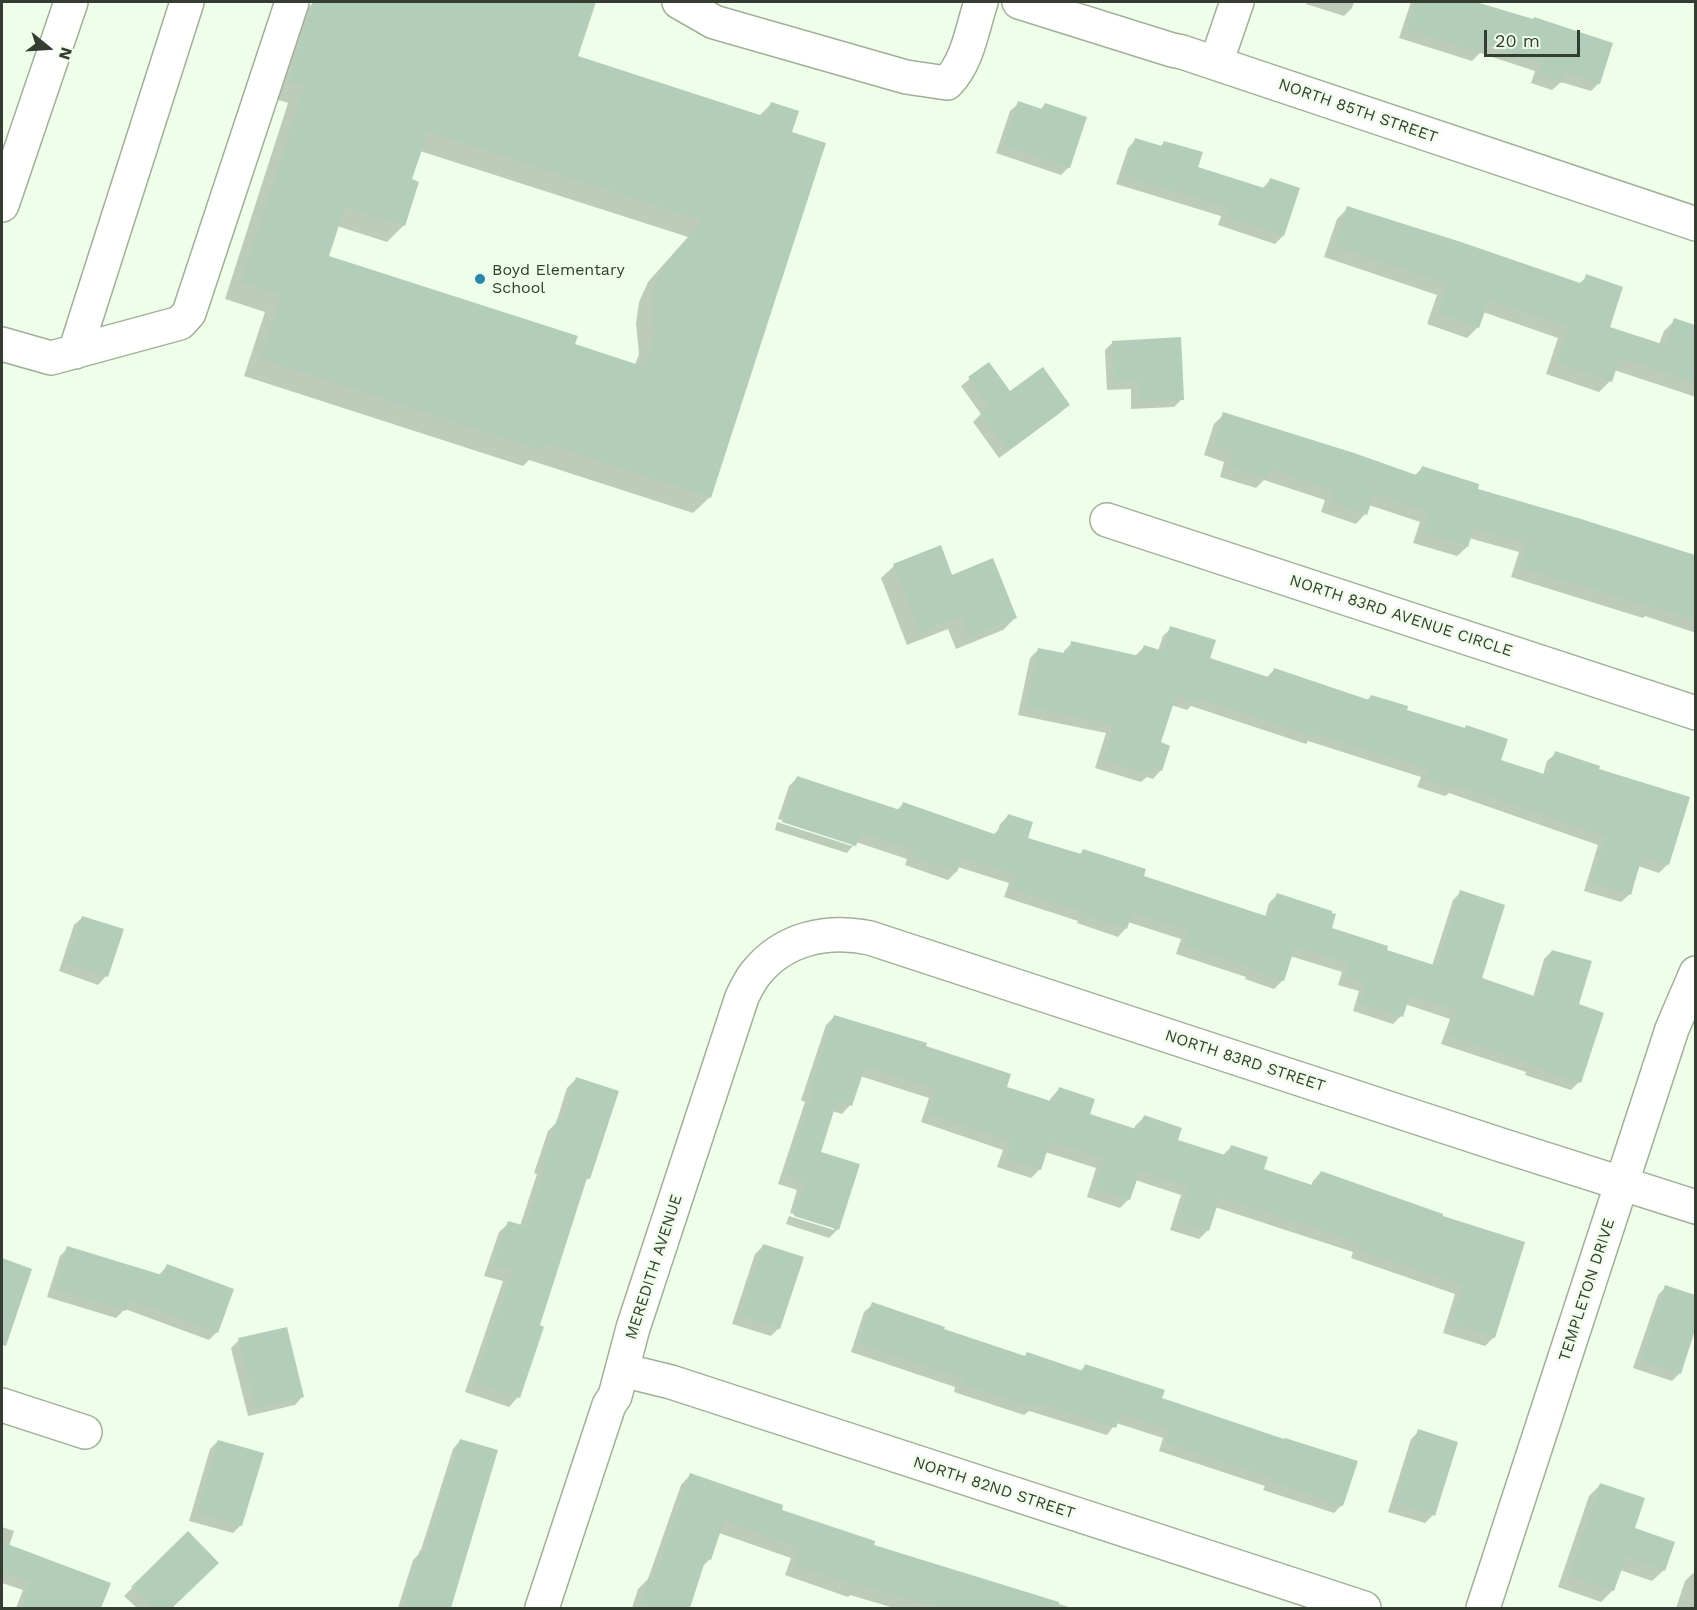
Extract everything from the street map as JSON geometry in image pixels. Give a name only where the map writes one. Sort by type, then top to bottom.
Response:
[{"type":"street","points":[[2,205],[71,2]]},
{"type":"street","points":[[75,352],[187,2]]},
{"type":"street","points":[[2,344],[51,358],[180,323],[189,313],[292,2]]},
{"type":"street","points":[[679,2],[714,22],[906,77],[946,83],[956,74],[963,61],[981,2]]},
{"type":"street","name":"NORTH 85TH STREET","points":[[1018,2],[1216,63],[1695,224]]},
{"type":"street","points":[[1216,63],[1237,2]]},
{"type":"street","name":"NORTH 83RD AVENUE CIRCLE","points":[[1107,520],[1695,713]]},
{"type":"street","name":"NORTH 83RD STREET","points":[[793,944],[821,935],[855,935],[870,938],[1501,1146],[1695,1207]]},
{"type":"street","name":"MEREDITH AVENUE","points":[[542,1608],[622,1370],[633,1328],[742,997],[756,973],[775,955],[793,944]]},
{"type":"street","name":"TEMPLETON DRIVE","points":[[1483,1608],[1671,1029],[1695,973]]},
{"type":"street","name":"NORTH 82ND STREET","points":[[622,1370],[671,1382],[1364,1608]]},
{"type":"street","points":[[2,1405],[85,1432]]},
{"type":"building","points":[[313,2],[596,2],[578,56],[766,117],[771,102],[799,111],[792,132],[826,143],[711,498],[544,443],[541,450],[260,359],[281,295],[241,282],[304,86],[288,81]],"holes":[[[428,132],[702,221],[665,264],[655,284],[652,305],[655,336],[645,367],[575,344],[578,336],[329,256],[345,207],[405,226],[419,182],[412,179]]]},
{"type":"building","points":[[1415,2],[1476,2],[1533,19],[1534,17],[1613,43],[1600,84],[1565,73],[1562,83],[1538,75],[1542,63],[1485,44],[1482,53],[1406,30]]},
{"type":"building","points":[[1018,101],[1042,109],[1045,103],[1087,117],[1070,168],[1003,145]]},
{"type":"building","points":[[1135,138],[1162,146],[1164,141],[1203,152],[1198,167],[1267,189],[1270,178],[1300,188],[1284,236],[1225,217],[1228,208],[1123,176]]},
{"type":"building","points":[[1347,206],[1583,284],[1586,274],[1623,287],[1610,327],[1665,345],[1674,318],[1695,325],[1695,383],[1620,358],[1612,382],[1556,363],[1569,327],[1489,300],[1479,328],[1437,313],[1447,284],[1334,246]]},
{"type":"building","points":[[1181,337],[1184,400],[1139,402],[1138,381],[1114,382],[1112,341]]},
{"type":"building","points":[[989,362],[1010,391],[1043,367],[1070,405],[1008,451],[980,413],[989,407],[968,377]]},
{"type":"building","points":[[1223,412],[1419,476],[1422,466],[1479,484],[1478,489],[1695,555],[1695,620],[1520,568],[1527,543],[1474,528],[1468,547],[1422,533],[1429,512],[1374,494],[1367,515],[1330,502],[1334,491],[1270,469],[1267,479],[1228,467],[1233,452],[1213,445]]},
{"type":"building","points":[[941,545],[952,575],[993,558],[1017,618],[968,638],[961,617],[920,633],[893,564]]},
{"type":"building","points":[[1170,626],[1216,640],[1210,658],[1271,678],[1274,668],[1369,700],[1371,695],[1408,706],[1407,710],[1465,728],[1466,725],[1508,739],[1501,760],[1547,775],[1555,751],[1600,766],[1599,769],[1690,797],[1669,865],[1642,857],[1631,895],[1591,883],[1606,837],[1456,785],[1455,789],[1425,779],[1428,769],[1316,734],[1315,737],[1198,698],[1196,703],[1176,696],[1161,742],[1170,746],[1162,771],[1152,768],[1150,775],[1102,759],[1114,725],[1026,707],[1038,648],[1069,654],[1071,641],[1140,656],[1144,645],[1163,651]]},
{"type":"building","points":[[797,776],[900,810],[903,802],[997,835],[1000,826],[1003,828],[1008,814],[1033,822],[1028,838],[1081,854],[1083,849],[1146,869],[1144,876],[1269,917],[1277,893],[1332,911],[1336,914],[1332,928],[1388,946],[1387,950],[1437,966],[1460,890],[1505,905],[1482,978],[1537,997],[1552,950],[1592,961],[1579,1004],[1604,1013],[1581,1083],[1449,1036],[1457,1011],[1410,995],[1403,1017],[1360,1003],[1366,983],[1345,976],[1349,964],[1295,947],[1284,981],[1252,971],[1253,968],[1183,946],[1188,931],[1132,913],[1127,929],[1011,889],[1016,875],[962,858],[957,872],[912,857],[914,851],[861,833],[856,846],[782,822]]},
{"type":"building","points":[[82,916],[124,929],[108,977],[66,963]]},
{"type":"building","points":[[834,1015],[927,1043],[926,1046],[1011,1074],[1007,1087],[1054,1102],[1059,1087],[1095,1099],[1090,1114],[1139,1130],[1144,1115],[1182,1128],[1178,1140],[1228,1156],[1231,1145],[1268,1157],[1264,1169],[1315,1186],[1321,1171],[1443,1214],[1443,1216],[1525,1242],[1495,1338],[1451,1324],[1463,1285],[1358,1250],[1360,1243],[1220,1197],[1209,1231],[1177,1221],[1188,1186],[1140,1171],[1130,1200],[1094,1189],[1104,1159],[1050,1142],[1041,1170],[1005,1159],[1011,1141],[928,1114],[936,1089],[865,1067],[852,1106],[837,1101],[821,1152],[860,1164],[839,1230],[794,1216],[805,1182],[786,1175],[813,1093],[809,1092]]},
{"type":"building","points":[[576,1077],[619,1091],[590,1179],[587,1178],[540,1325],[544,1327],[520,1398],[474,1383],[512,1271],[492,1266],[508,1221],[525,1226],[546,1164],[543,1163],[557,1119],[562,1121]]},
{"type":"building","points":[[763,1244],[804,1257],[780,1329],[740,1316]]},
{"type":"building","points":[[67,1246],[162,1275],[167,1264],[234,1289],[218,1333],[129,1300],[126,1311],[54,1289]]},
{"type":"building","points":[[2,1258],[32,1269],[6,1346],[2,1345]]},
{"type":"building","points":[[1665,1285],[1695,1295],[1695,1330],[1681,1374],[1640,1360]]},
{"type":"building","points":[[872,1302],[1025,1356],[1027,1352],[1083,1371],[1085,1364],[1165,1390],[1162,1398],[1358,1461],[1343,1506],[1270,1482],[1272,1478],[1166,1443],[1170,1430],[1121,1414],[1116,1428],[1036,1402],[1034,1408],[961,1384],[963,1379],[858,1343]]},
{"type":"building","points":[[287,1327],[304,1397],[256,1409],[238,1338]]},
{"type":"building","points":[[1418,1429],[1458,1442],[1435,1516],[1395,1503]]},
{"type":"building","points":[[460,1439],[498,1450],[451,1608],[402,1608],[420,1550],[425,1552]]},
{"type":"building","points":[[218,1440],[264,1453],[242,1526],[197,1513]]},
{"type":"building","points":[[690,1473],[783,1505],[782,1510],[875,1541],[874,1545],[1059,1602],[1058,1608],[936,1608],[861,1585],[860,1587],[795,1565],[800,1548],[724,1521],[711,1560],[706,1558],[690,1608],[638,1608],[648,1578],[654,1580]]},
{"type":"building","points":[[1600,1483],[1645,1498],[1635,1528],[1675,1542],[1665,1571],[1626,1557],[1614,1591],[1569,1576]]},
{"type":"building","points":[[188,1531],[219,1563],[172,1608],[153,1608],[131,1587]]},
{"type":"building","points":[[2,1542],[111,1583],[101,1608],[20,1608],[30,1582],[2,1572]]},
{"type":"place","name":"Boyd Elementary School","points":[[480,279]]}]
